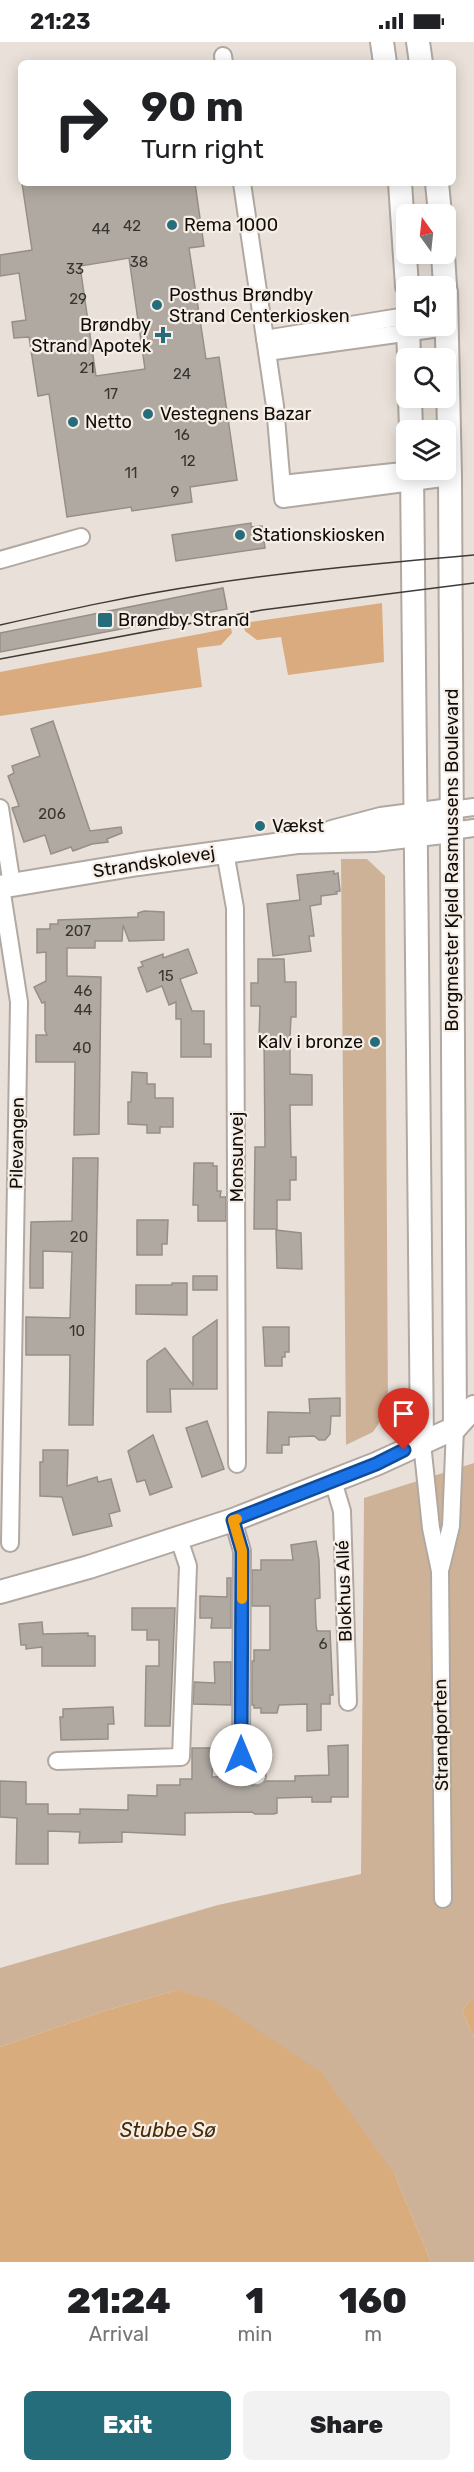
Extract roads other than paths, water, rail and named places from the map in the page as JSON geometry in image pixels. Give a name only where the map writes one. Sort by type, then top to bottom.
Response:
[{"type":"street","points":[[382,42],[385,60]]},
{"type":"street","points":[[418,42],[421,60]]},
{"type":"street","points":[[242,186],[278,431],[283,499],[396,478]]},
{"type":"street","points":[[400,186],[406,276]]},
{"type":"street","points":[[437,186],[439,204]]},
{"type":"street","points":[[266,345],[396,326]]},
{"type":"street","name":"Borgmester Kjeld Rasmussens Boulevard","points":[[447,336],[449,420]]},
{"type":"street","name":"Borgmester Kjeld Rasmussens Boulevard","points":[[412,480],[422,1443]]},
{"type":"street","name":"Borgmester Kjeld Rasmussens Boulevard","points":[[450,480],[459,823],[465,1428]]},
{"type":"street","points":[[0,560],[81,537]]},
{"type":"street","name":"Strandskolevej","points":[[4,886],[297,842],[374,840],[415,825],[459,823],[474,807]]},
{"type":"street","points":[[0,808],[4,886]]},
{"type":"street","name":"Monsunvej","points":[[225,852],[235,908],[237,1464]]},
{"type":"street","name":"Pilevangen","points":[[4,886],[19,1002],[10,1544]]},
{"type":"street","points":[[0,1592],[178,1539],[333,1481],[422,1443],[465,1428],[474,1407]]},
{"type":"street","name":"Strandporten","points":[[440,1571],[451,1526],[465,1428]]},
{"type":"street","name":"Strandporten","points":[[422,1443],[431,1528],[440,1571],[443,1899]]},
{"type":"street","name":"Blokhus Allé","points":[[333,1481],[342,1511],[348,1702]]},
{"type":"street","points":[[233,1520],[242,1551],[241,1755],[257,1776]]},
{"type":"street","points":[[57,1761],[181,1757],[188,1566],[178,1539]]},
{"type":"water","name":"Stubbe Sø","points":[[177,1990],[214,2001],[322,2073],[395,2175],[431,2262],[0,2262],[0,2047],[104,2011]]},
{"type":"water","points":[[474,1997],[474,2038],[462,2010]]},
{"type":"tram line","points":[[0,625],[75,608],[202,585],[304,571],[474,555]]},
{"type":"tram line","points":[[0,659],[262,610],[474,583]]},
{"type":"place","name":"Rema 1000","points":[[172,225]]},
{"type":"place","name":"Posthus Brøndby Strand Centerkiosken","points":[[157,305]]},
{"type":"place","name":"Brøndby Strand Apotek","points":[[163,335]]},
{"type":"place","name":"Vestegnens Bazar","points":[[148,414]]},
{"type":"place","name":"Netto","points":[[73,422]]},
{"type":"place","name":"Stationskiosken","points":[[240,535]]},
{"type":"place","name":"Brøndby Strand","points":[[105,620]]},
{"type":"place","name":"Vækst","points":[[260,826]]},
{"type":"place","name":"Kalv i bronze","points":[[375,1042]]}]
